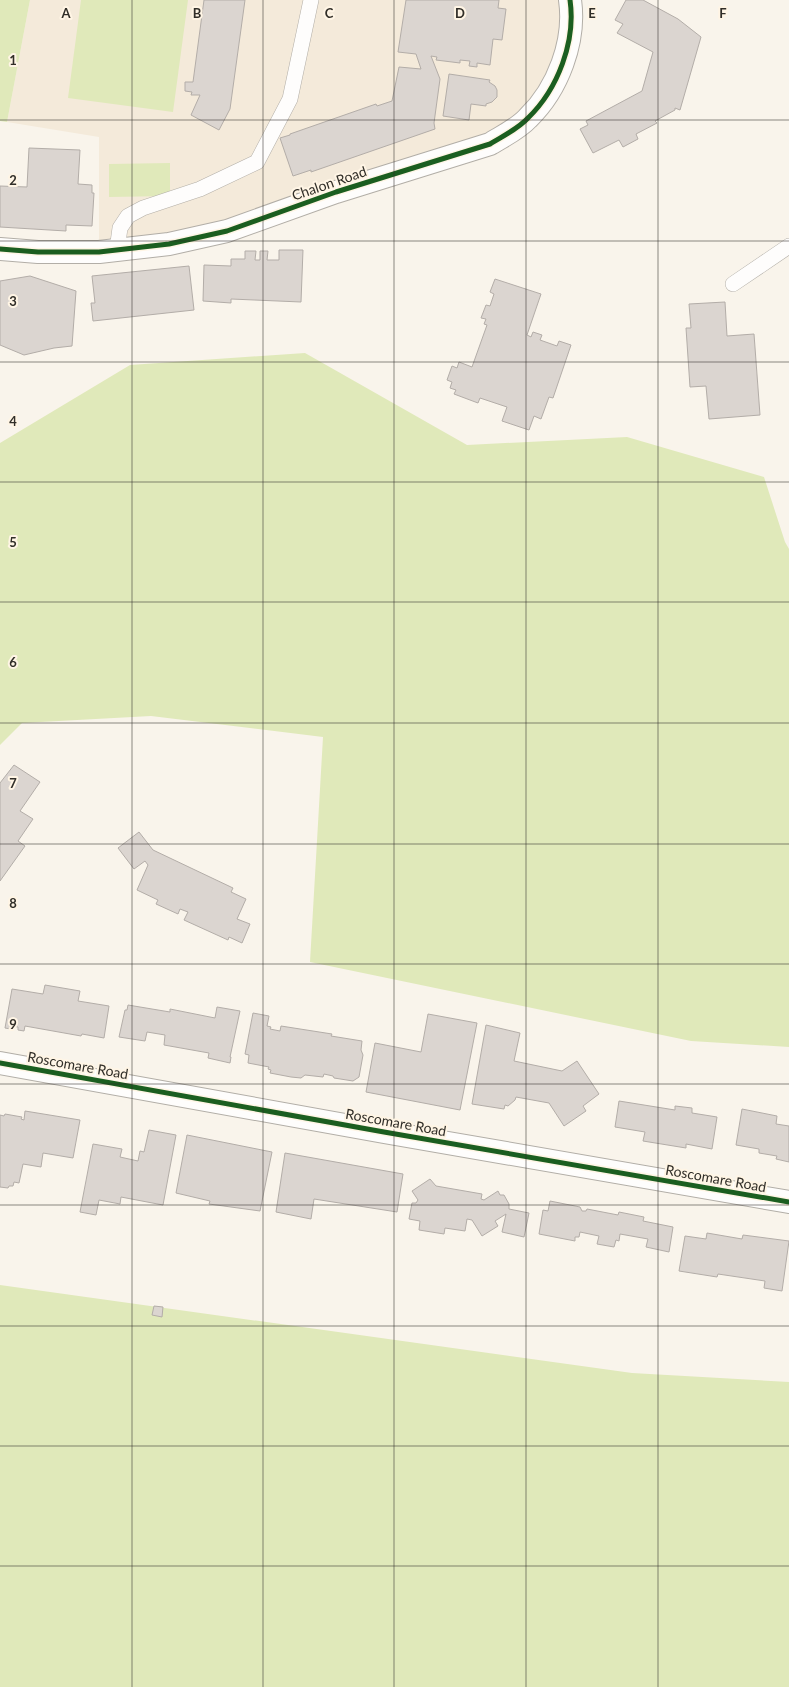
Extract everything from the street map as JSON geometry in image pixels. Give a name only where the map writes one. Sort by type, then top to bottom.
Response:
[{"type":"street","name":"Chalon Road","points":[[0,249],[38,252],[99,252],[169,244],[227,231],[336,192],[490,144],[511,132],[528,118],[543,100],[555,81],[565,56],[571,29],[570,0]]},
{"type":"street","name":"Roscomare Road","points":[[0,1063],[384,1132],[789,1202]]},
{"type":"lane","points":[[117,250],[120,228],[128,216],[142,208],[200,189],[257,162],[290,99],[311,0]]},
{"type":"lane","points":[[733,284],[789,246]]},
{"type":"shaded area","points":[[30,0],[570,0],[571,29],[528,118],[227,231],[99,252],[99,137],[7,122]]},
{"type":"green space","points":[[0,0],[30,0],[7,122],[0,121]]},
{"type":"green space","points":[[81,0],[188,0],[173,112],[68,98]]},
{"type":"green space","points":[[170,163],[170,196],[109,197],[109,164]]},
{"type":"green space","points":[[305,353],[467,445],[627,437],[764,477],[785,542],[789,549],[789,1047],[691,1041],[310,962],[323,737],[151,716],[22,723],[0,745],[0,443],[130,365]]},
{"type":"green space","points":[[0,1285],[632,1373],[789,1382],[789,1687],[0,1687]]},
{"type":"building","points":[[204,0],[245,0],[230,109],[219,130],[191,115],[200,95],[191,95],[192,92],[185,91],[185,82],[193,82]]},
{"type":"building","points":[[406,0],[499,0],[498,8],[506,9],[502,40],[493,39],[490,65],[477,63],[477,67],[469,66],[470,61],[460,60],[460,63],[436,60],[437,57],[431,56],[440,79],[434,123],[435,129],[311,172],[311,170],[293,176],[280,138],[376,104],[377,106],[392,101],[399,67],[421,69],[416,54],[398,52]]},
{"type":"building","points":[[626,0],[643,0],[678,19],[701,37],[680,110],[675,108],[675,110],[655,121],[657,123],[636,134],[638,139],[623,147],[619,140],[593,153],[580,129],[588,125],[586,121],[642,91],[653,52],[617,33],[623,24],[615,20]]},
{"type":"building","points":[[449,74],[490,80],[489,82],[495,86],[497,90],[497,97],[492,102],[486,104],[486,106],[471,104],[469,120],[443,116]]},
{"type":"building","points":[[29,148],[80,150],[78,184],[92,185],[92,193],[94,193],[92,226],[66,225],[66,231],[0,227],[0,186],[27,187]]},
{"type":"building","points":[[279,250],[303,250],[301,302],[231,299],[231,303],[203,301],[204,265],[231,266],[231,259],[245,259],[245,251],[256,251],[255,260],[260,260],[260,251],[268,251],[267,260],[279,260]]},
{"type":"building","points":[[189,266],[194,310],[93,321],[91,303],[95,303],[92,276]]},
{"type":"building","points":[[30,276],[76,291],[72,346],[54,348],[24,355],[0,345],[0,281]]},
{"type":"building","points":[[495,279],[541,294],[527,335],[531,337],[533,332],[542,335],[540,340],[557,346],[559,341],[571,345],[553,398],[549,397],[541,419],[534,416],[529,430],[502,421],[507,407],[480,398],[478,403],[454,394],[456,390],[450,388],[452,382],[447,380],[452,366],[457,368],[459,362],[472,367],[487,325],[484,324],[486,319],[481,318],[486,305],[490,306],[494,294],[490,292]]},
{"type":"building","points":[[725,302],[727,336],[754,334],[760,415],[709,419],[706,386],[690,387],[686,328],[691,328],[689,304]]},
{"type":"building","points":[[14,765],[40,782],[20,811],[33,819],[18,841],[25,846],[0,881],[0,783]]},
{"type":"building","points":[[139,832],[153,850],[233,888],[231,892],[246,899],[237,919],[250,924],[242,943],[229,937],[228,940],[184,920],[188,912],[180,909],[178,914],[156,904],[158,900],[137,890],[148,865],[145,861],[134,869],[118,848]]},
{"type":"building","points":[[45,985],[80,991],[78,1001],[109,1006],[104,1038],[82,1034],[81,1036],[25,1026],[24,1031],[18,1030],[18,1027],[12,1026],[11,1029],[5,1028],[12,989],[43,994]]},
{"type":"building","points":[[128,1005],[170,1012],[170,1009],[215,1018],[217,1007],[240,1011],[230,1063],[208,1058],[209,1053],[164,1045],[165,1035],[147,1032],[145,1041],[119,1037],[125,1010],[127,1010]]},
{"type":"building","points":[[253,1013],[269,1016],[267,1026],[271,1027],[270,1029],[280,1031],[281,1026],[332,1034],[331,1036],[362,1041],[361,1050],[363,1055],[359,1077],[353,1081],[334,1078],[333,1076],[324,1074],[323,1077],[305,1075],[301,1078],[291,1077],[270,1073],[271,1070],[268,1069],[269,1067],[248,1063],[249,1055],[245,1054]]},
{"type":"building","points":[[428,1014],[477,1023],[460,1110],[366,1092],[375,1043],[421,1052]]},
{"type":"building","points":[[486,1025],[520,1033],[514,1061],[562,1071],[577,1061],[599,1094],[583,1106],[586,1111],[564,1126],[549,1103],[516,1097],[515,1100],[508,1106],[505,1105],[504,1109],[472,1104]]},
{"type":"building","points":[[619,1101],[675,1110],[675,1106],[692,1108],[692,1113],[717,1117],[712,1149],[686,1144],[686,1148],[643,1141],[645,1132],[615,1127]]},
{"type":"building","points":[[742,1109],[777,1116],[776,1124],[789,1126],[789,1162],[776,1159],[777,1156],[759,1153],[759,1149],[736,1145]]},
{"type":"building","points":[[25,1111],[80,1120],[73,1158],[43,1153],[41,1167],[23,1164],[19,1183],[14,1182],[13,1186],[9,1186],[8,1188],[0,1187],[0,1115],[4,1116],[5,1114],[22,1117],[21,1119],[24,1120]]},
{"type":"building","points":[[149,1130],[176,1135],[163,1205],[121,1197],[120,1204],[99,1200],[96,1215],[80,1212],[93,1144],[122,1149],[120,1157],[138,1161],[140,1151],[144,1152]]},
{"type":"building","points":[[187,1135],[272,1152],[260,1211],[209,1204],[210,1201],[176,1193]]},
{"type":"building","points":[[285,1153],[403,1174],[397,1212],[314,1199],[311,1219],[276,1212]]},
{"type":"building","points":[[430,1179],[436,1186],[482,1194],[481,1199],[484,1200],[498,1191],[500,1195],[504,1195],[509,1204],[509,1209],[529,1213],[524,1237],[502,1232],[506,1214],[495,1221],[498,1226],[482,1236],[472,1220],[467,1219],[465,1231],[445,1228],[444,1234],[419,1230],[420,1221],[409,1219],[412,1203],[416,1203],[418,1200],[412,1191]]},
{"type":"building","points":[[550,1201],[580,1207],[582,1211],[586,1211],[587,1209],[618,1215],[619,1212],[644,1217],[643,1221],[673,1227],[669,1252],[646,1247],[648,1239],[620,1234],[619,1241],[616,1240],[614,1247],[597,1244],[599,1236],[580,1232],[579,1237],[575,1237],[575,1241],[539,1234],[543,1210],[548,1211]]},
{"type":"building","points":[[707,1233],[742,1239],[743,1235],[789,1241],[782,1291],[764,1288],[765,1281],[718,1274],[717,1277],[679,1271],[685,1236],[706,1239]]},
{"type":"building","points":[[154,1306],[163,1307],[162,1317],[152,1315]]},
{"type":"cycle path","points":[[0,249],[38,252],[99,252],[169,244],[227,231],[336,192],[490,144],[520,126],[539,106],[556,79],[567,48],[570,32],[570,0]]},
{"type":"cycle path","points":[[0,1063],[384,1132],[789,1202]]}]
